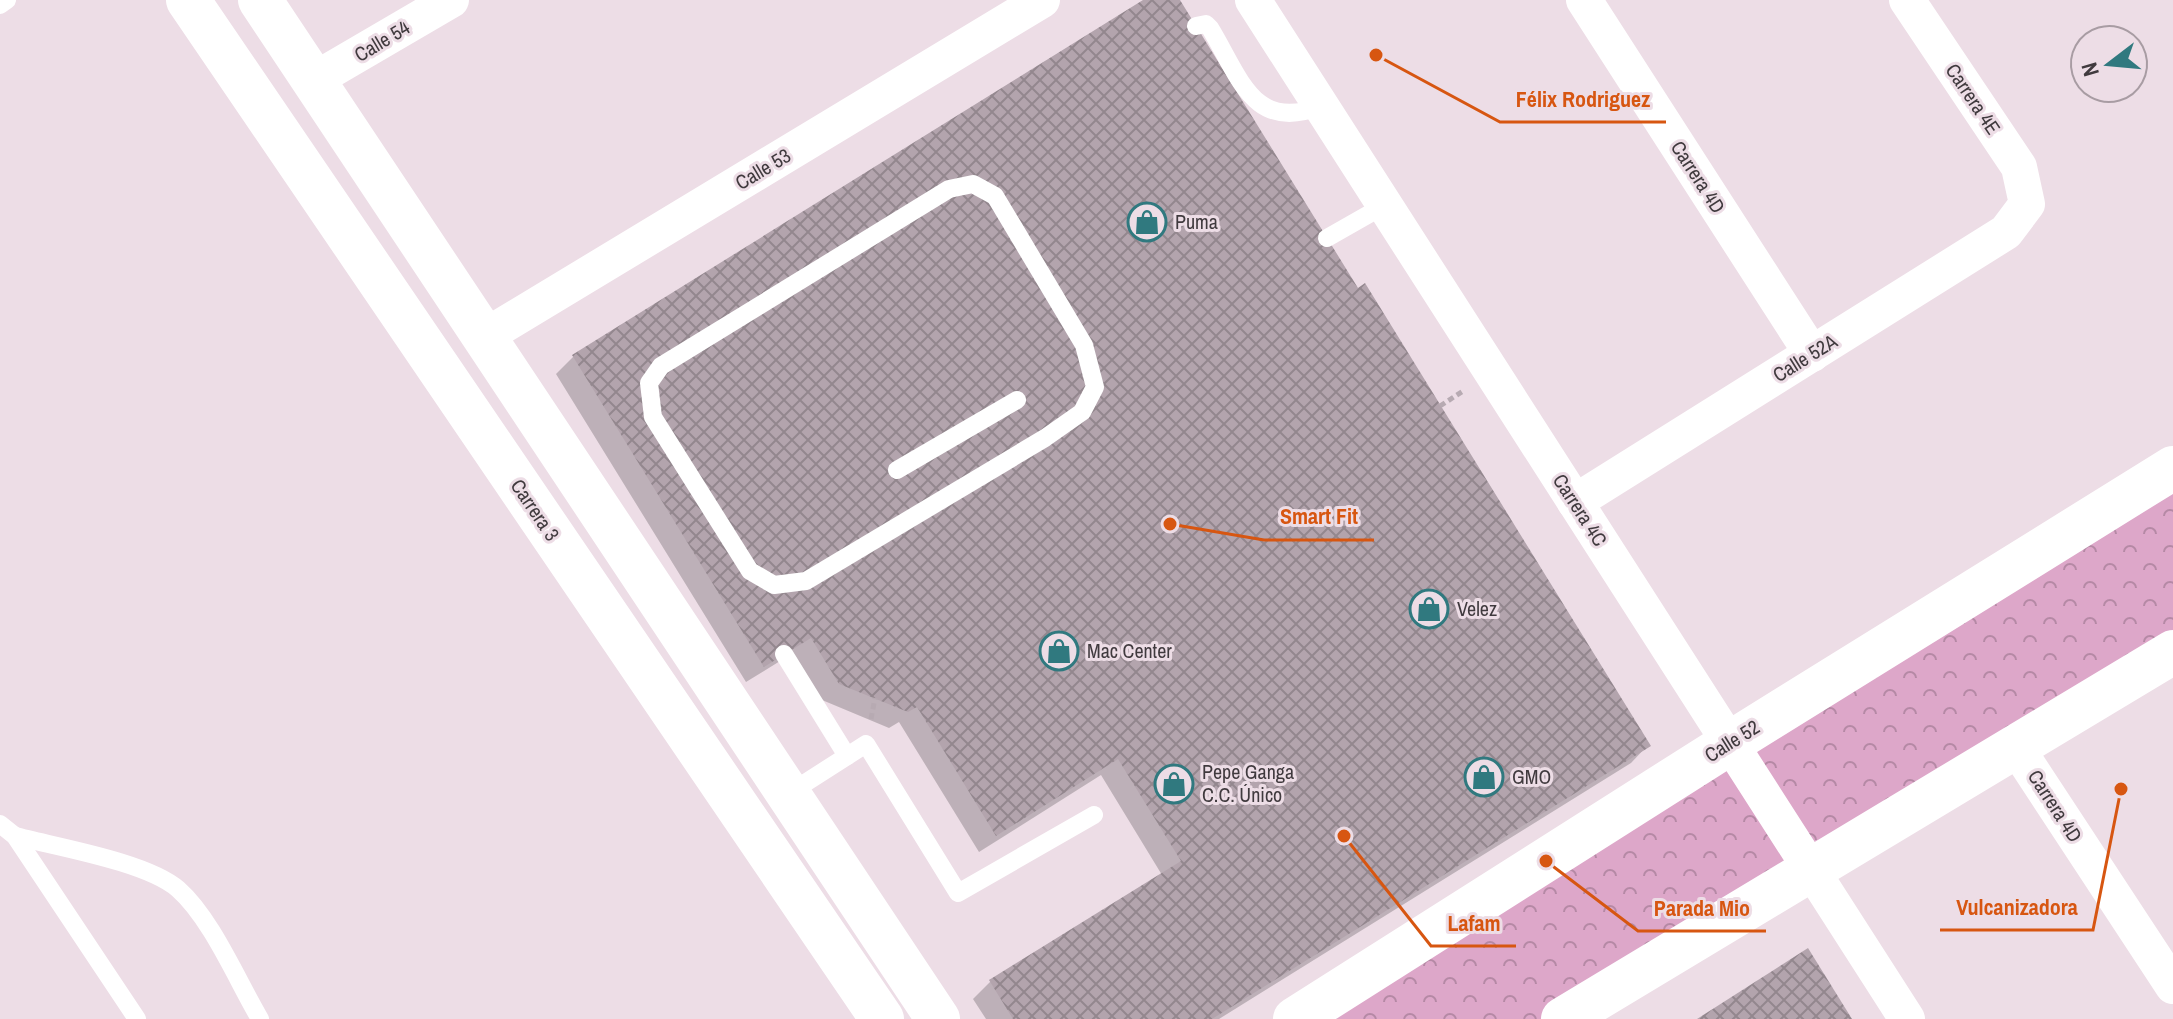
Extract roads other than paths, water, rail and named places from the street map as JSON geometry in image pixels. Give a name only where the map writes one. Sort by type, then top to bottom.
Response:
[{"type":"street","name":"Carrera 3","points":[[188,0],[882,1019]]},
{"type":"street","points":[[260,0],[938,1019]]},
{"type":"street","name":"Calle 54","points":[[314,80],[451,0]]},
{"type":"street","name":"Calle 53","points":[[484,337],[1042,0]]},
{"type":"street","name":"Carrera 4C","points":[[1253,0],[1907,1019]]},
{"type":"street","name":"Carrera 4D","points":[[1584,0],[1812,354]]},
{"type":"street","name":"Carrera 4E","points":[[1907,0],[2019,167],[2027,204]]},
{"type":"street","name":"Calle 52A","points":[[1575,502],[2006,232],[2027,204]]},
{"type":"street","name":"Calle 52","points":[[1295,1019],[1730,743],[2173,468]]},
{"type":"street","points":[[1563,1019],[2173,652]]},
{"type":"street","name":"Carrera 4D","points":[[2016,747],[2173,986]]},
{"type":"lane","points":[[0,5],[7,0]]},
{"type":"lane","points":[[1196,26],[1206,24],[1210,28],[1254,101],[1275,113],[1298,115],[1321,106]]},
{"type":"lane","points":[[973,184],[995,196],[1003,209],[1084,345],[1095,387],[1082,412],[1045,438],[806,581],[774,585],[750,571],[653,417],[649,383],[661,366],[788,286],[949,189],[973,184]]},
{"type":"lane","points":[[1327,238],[1385,205]]},
{"type":"lane","points":[[897,470],[1017,400]]},
{"type":"lane","points":[[784,654],[847,756]]},
{"type":"lane","points":[[788,794],[866,744],[958,893],[1094,815]]},
{"type":"lane","points":[[8,830],[137,1019]]},
{"type":"lane","points":[[8,830],[150,873],[176,887],[193,904],[260,1019]]},
{"type":"place","name":"Félix Rodriguez","points":[[1376,55]]},
{"type":"place","name":"Puma","points":[[1147,222]]},
{"type":"place","name":"Smart Fit","points":[[1170,524]]},
{"type":"place","name":"Velez","points":[[1429,609]]},
{"type":"place","name":"Mac Center","points":[[1059,651]]},
{"type":"place","name":"GMO","points":[[1484,777]]},
{"type":"place","name":"Pepe Ganga C.C. Único","points":[[1174,784]]},
{"type":"place","name":"Vulcanizadora","points":[[2121,789]]},
{"type":"place","name":"Lafam","points":[[1344,836]]},
{"type":"place","name":"Parada Mio","points":[[1546,861]]}]
